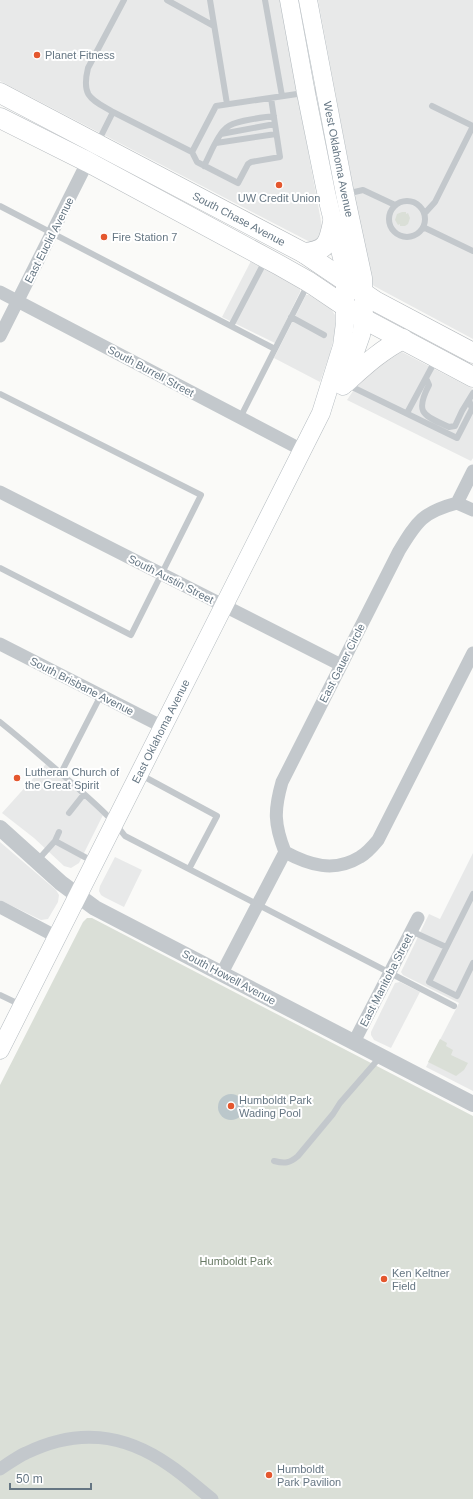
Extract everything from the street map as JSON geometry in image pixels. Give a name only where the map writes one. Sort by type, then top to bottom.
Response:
[{"type":"main road","name":"West Oklahoma Avenue","points":[[288,0],[306,93],[336,196],[363,278],[365,294],[364,319]]},
{"type":"main road","name":"West Oklahoma Avenue","points":[[308,0],[325,90],[336,196],[333,222],[344,266],[345,307]]},
{"type":"main road","name":"South Chase Avenue","points":[[0,93],[304,253],[380,304],[473,353]]},
{"type":"main road","name":"South Chase Avenue","points":[[0,118],[88,162],[266,258],[309,282],[364,319],[473,377]]},
{"type":"main road","points":[[138,189],[148,170]]},
{"type":"main road","points":[[304,253],[315,252],[327,245],[330,239],[333,222]]},
{"type":"main road","name":"East Oklahoma Avenue","points":[[0,1050],[321,413],[342,346],[345,307]]},
{"type":"main road","name":"East Oklahoma Avenue","points":[[321,413],[345,383],[361,335],[364,319]]},
{"type":"main road","points":[[345,383],[379,354],[391,345],[403,339]]},
{"type":"main road","points":[[437,357],[446,339]]},
{"type":"street","name":"East Euclid Avenue","points":[[0,336],[97,143]]},
{"type":"street","name":"South Burrell Street","points":[[0,292],[302,450]]},
{"type":"street","points":[[473,471],[457,503],[473,510]]},
{"type":"street","name":"South Austin Street","points":[[0,492],[341,665]]},
{"type":"street","name":"East Gauer Circle","points":[[285,852],[279,835],[276,818],[277,801],[280,788],[286,775],[411,530],[424,516],[439,507],[457,503]]},
{"type":"street","name":"South Brisbane Avenue","points":[[0,644],[163,727]]},
{"type":"street","points":[[222,973],[285,852],[303,862],[325,866],[344,864],[360,857],[378,840],[473,653]]},
{"type":"street","name":"South Howell Avenue","points":[[0,828],[78,896],[95,908],[473,1104]]},
{"type":"street","points":[[0,907],[57,937]]},
{"type":"street","name":"East Manitoba Street","points":[[354,1042],[418,918]]},
{"type":"street","points":[[0,1469],[24,1453],[44,1445],[63,1440],[88,1436],[116,1439],[134,1445],[170,1465],[212,1499]]},
{"type":"lane","points":[[124,0],[88,68],[86,79],[87,92],[91,100],[192,152],[197,162],[238,183],[248,164],[251,162],[280,157],[271,98]]},
{"type":"lane","points":[[168,0],[214,26]]},
{"type":"lane","points":[[210,0],[227,104]]},
{"type":"lane","points":[[265,0],[282,96]]},
{"type":"lane","points":[[192,152],[216,106],[325,90]]},
{"type":"lane","points":[[424,213],[435,202],[473,126],[432,106]]},
{"type":"lane","points":[[97,143],[113,112]]},
{"type":"lane","points":[[204,166],[221,134],[226,128],[233,124],[274,116]]},
{"type":"lane","points":[[221,134],[275,124]]},
{"type":"lane","points":[[216,143],[276,134]]},
{"type":"lane","points":[[336,196],[363,190],[395,205]]},
{"type":"lane","points":[[408,200],[415,202],[421,207],[424,213],[425,220],[423,227],[420,232],[414,236],[400,236],[390,225],[389,218],[391,211],[395,205],[401,202],[408,200]]},
{"type":"lane","points":[[0,206],[275,349]]},
{"type":"lane","points":[[423,227],[473,251]]},
{"type":"lane","points":[[231,326],[266,258]]},
{"type":"lane","points":[[240,418],[309,282]]},
{"type":"lane","points":[[291,317],[324,335]]},
{"type":"lane","points":[[407,413],[437,357]]},
{"type":"lane","points":[[426,378],[428,385],[421,404],[424,415],[449,427],[454,426],[473,393]]},
{"type":"lane","points":[[345,383],[457,438],[472,409],[469,400]]},
{"type":"lane","points":[[0,394],[201,495],[131,635],[0,568]]},
{"type":"lane","points":[[61,773],[101,695]]},
{"type":"lane","points":[[0,722],[61,773],[115,823],[126,836],[454,1006]]},
{"type":"lane","points":[[139,775],[217,816],[189,869]]},
{"type":"lane","points":[[69,813],[84,794]]},
{"type":"lane","points":[[37,861],[55,841],[59,832]]},
{"type":"lane","points":[[55,841],[95,862]]},
{"type":"lane","points":[[473,894],[429,982],[456,996],[473,963]]},
{"type":"lane","points":[[411,931],[446,948]]},
{"type":"lane","points":[[0,995],[22,1006]]},
{"type":"lane","points":[[274,1161],[285,1164],[292,1162],[381,1056]]},
{"type":"shaded area","points":[[0,0],[280,0],[323,232],[320,240],[310,242],[0,81]]},
{"type":"shaded area","points":[[318,0],[473,0],[473,339],[371,283]]},
{"type":"shaded area","points":[[251,261],[300,288],[300,292],[275,343],[222,317]]},
{"type":"shaded area","points":[[306,295],[309,295],[331,309],[335,315],[335,332],[330,353],[320,382],[274,358]]},
{"type":"shaded area","points":[[400,351],[473,389],[473,458],[471,461],[347,400],[368,369]]},
{"type":"shaded area","points":[[46,764],[103,815],[79,863],[71,868],[64,866],[34,838],[2,813]]},
{"type":"shaded area","points":[[0,842],[56,890],[59,895],[58,902],[48,919],[41,920],[0,900]]},
{"type":"shaded area","points":[[473,853],[473,1091],[426,1067],[459,1003],[403,975],[401,972],[429,914],[440,919]]},
{"type":"shaded area","points":[[115,857],[142,870],[124,907],[104,897],[99,891],[100,886]]},
{"type":"shaded area","points":[[400,982],[420,992],[391,1048],[374,1040],[371,1032],[395,983]]},
{"type":"shaded area","name":"Humboldt Park Wading Pool","points":[[231,1094],[240,1098],[244,1107],[240,1116],[231,1120],[222,1116],[218,1107],[222,1098]]},
{"type":"green space","points":[[406,212],[406,214],[408,213],[410,218],[408,224],[405,226],[400,226],[400,224],[398,225],[395,220],[397,214]]},
{"type":"green space","name":"Humboldt Park","points":[[87,918],[92,918],[473,1116],[473,1499],[0,1499],[0,1085],[83,922]]},
{"type":"green space","points":[[440,1039],[447,1043],[446,1046],[453,1050],[451,1055],[468,1063],[464,1070],[456,1076],[428,1062]]},
{"type":"place","name":"Planet Fitness","points":[[37,55]]},
{"type":"place","name":"UW Credit Union","points":[[279,185]]},
{"type":"place","name":"Fire Station 7","points":[[104,237]]},
{"type":"place","name":"Lutheran Church of the Great Spirit","points":[[17,778]]},
{"type":"place","name":"Humboldt Park Wading Pool","points":[[231,1106]]},
{"type":"place","name":"Ken Keltner Field","points":[[384,1279]]},
{"type":"place","name":"Humboldt Park Pavilion","points":[[269,1475]]}]
